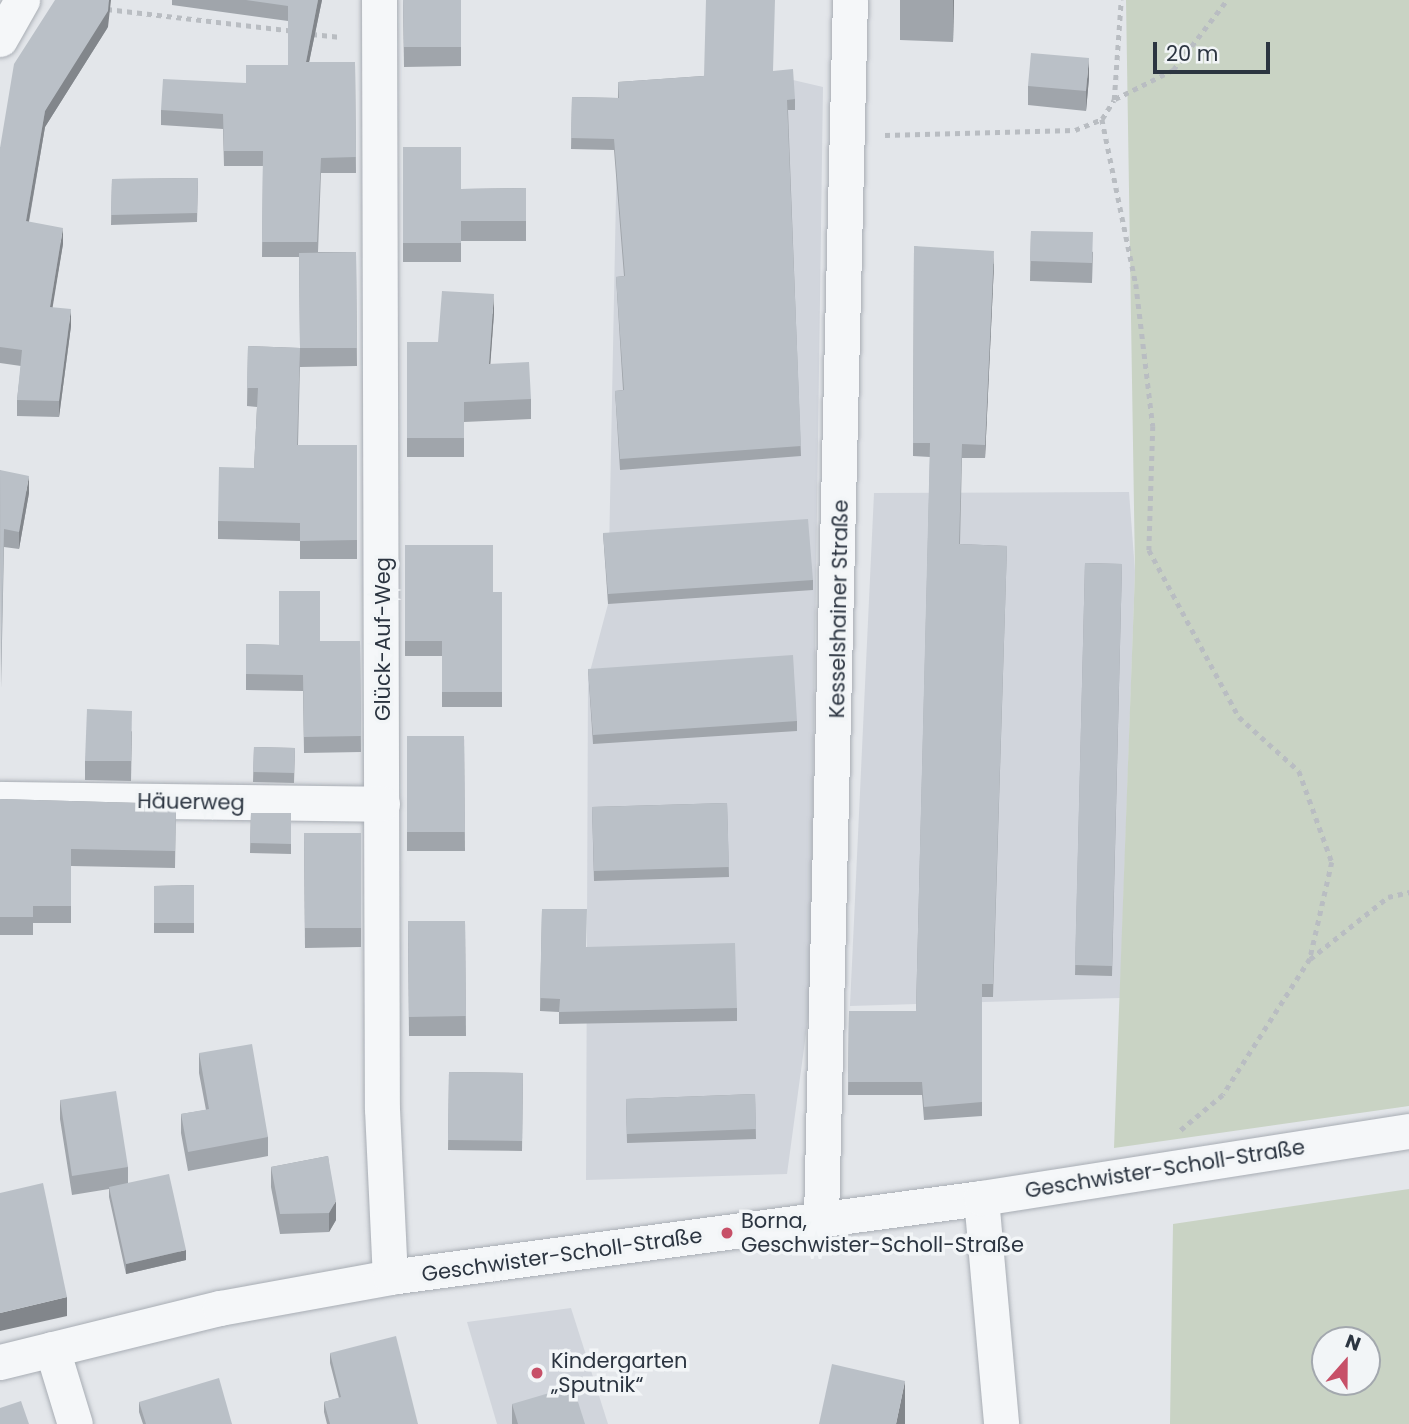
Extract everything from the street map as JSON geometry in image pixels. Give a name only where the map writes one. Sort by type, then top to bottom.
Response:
[{"type":"street","points":[[0,39],[23,0]]},
{"type":"street","name":"Glück-Auf-Weg","points":[[379,0],[382,1109],[390,1278]]},
{"type":"street","name":"Kesselshainer Straße","points":[[821,1219],[849,136],[850,0]]},
{"type":"street","name":"Häuerweg","points":[[0,799],[382,804]]},
{"type":"street","name":"Geschwister-Scholl-Straße","points":[[0,1362],[220,1308],[390,1278],[981,1198],[1409,1131]]},
{"type":"street","points":[[981,1198],[1001,1424]]},
{"type":"street","points":[[51,1349],[75,1424]]},
{"type":"path","points":[[849,136],[1075,130],[1102,119],[1114,100],[1121,0]]},
{"type":"path","points":[[1114,100],[1173,70],[1227,0]]},
{"type":"path","points":[[101,8],[380,42]]},
{"type":"path","points":[[1102,119],[1136,284],[1153,426],[1149,550],[1239,717],[1299,771],[1332,862],[1310,959]]},
{"type":"path","points":[[1163,1170],[1183,1124],[1223,1095],[1310,959],[1388,897],[1409,892]]},
{"type":"shaded area","points":[[793,80],[823,87],[810,1004],[787,1174],[586,1180],[588,679],[608,604],[618,92]]},
{"type":"shaded area","points":[[1129,492],[1135,571],[1120,998],[850,1006],[874,493]]},
{"type":"shaded area","name":"Kindergarten „Sputnik“","points":[[571,1308],[608,1424],[497,1424],[467,1322]]},
{"type":"green space","points":[[1126,0],[1409,0],[1409,1106],[1114,1148],[1135,571]]},
{"type":"green space","points":[[1409,1189],[1409,1424],[1170,1424],[1173,1224]]},
{"type":"building","points":[[55,0],[109,0],[108,11],[45,111],[26,221],[63,228],[50,307],[71,309],[59,401],[17,400],[22,350],[0,347],[0,148],[14,64]]},
{"type":"building","points":[[246,0],[318,0],[306,62],[355,62],[356,157],[321,158],[317,242],[262,242],[263,151],[224,151],[223,114],[161,110],[163,79],[246,83],[246,65],[288,65],[288,6]]},
{"type":"building","points":[[403,0],[461,0],[461,47],[404,47]]},
{"type":"building","points":[[706,0],[775,0],[773,71],[793,69],[795,99],[787,100],[801,446],[620,459],[615,391],[624,390],[616,277],[625,276],[614,139],[571,138],[572,97],[619,98],[618,82],[704,76]]},
{"type":"building","points":[[1031,53],[1089,58],[1086,91],[1028,86]]},
{"type":"building","points":[[403,147],[461,147],[461,189],[526,188],[526,221],[461,221],[461,243],[403,243]]},
{"type":"building","points":[[198,178],[197,213],[111,215],[112,179]]},
{"type":"building","points":[[1031,231],[1093,232],[1092,263],[1030,261]]},
{"type":"building","points":[[914,246],[994,251],[985,445],[962,444],[959,544],[1007,546],[993,984],[982,984],[982,1102],[924,1107],[922,1082],[848,1082],[849,1011],[916,1011],[930,443],[913,443]]},
{"type":"building","points":[[356,252],[357,348],[300,348],[299,253]]},
{"type":"building","points":[[442,291],[494,294],[489,364],[529,362],[531,399],[464,402],[464,438],[407,438],[407,342],[438,342]]},
{"type":"building","points":[[248,346],[300,348],[297,445],[357,445],[357,540],[300,541],[300,523],[218,521],[219,467],[254,468],[258,388],[247,388]]},
{"type":"building","points":[[0,470],[29,476],[19,532],[4,529],[1,672]]},
{"type":"building","points":[[808,519],[813,580],[608,594],[603,533]]},
{"type":"building","points":[[405,545],[493,545],[493,592],[502,592],[502,692],[442,692],[442,641],[405,641]]},
{"type":"building","points":[[1085,563],[1122,564],[1112,966],[1075,965]]},
{"type":"building","points":[[279,591],[320,591],[320,641],[360,641],[361,736],[304,737],[303,675],[246,674],[246,644],[279,645]]},
{"type":"building","points":[[793,655],[797,721],[593,735],[588,669]]},
{"type":"building","points":[[87,709],[132,711],[131,761],[85,761]]},
{"type":"building","points":[[407,736],[464,736],[465,832],[407,832]]},
{"type":"building","points":[[254,747],[295,748],[294,773],[253,772]]},
{"type":"building","points":[[0,799],[176,804],[175,851],[71,849],[71,906],[33,906],[33,917],[0,917]]},
{"type":"building","points":[[727,803],[729,867],[594,871],[592,807]]},
{"type":"building","points":[[251,813],[291,813],[291,844],[250,843]]},
{"type":"building","points":[[304,833],[361,833],[361,928],[305,928]]},
{"type":"building","points":[[194,885],[194,923],[154,923],[154,886]]},
{"type":"building","points":[[542,909],[587,909],[586,947],[735,943],[737,1008],[559,1012],[560,999],[540,998]]},
{"type":"building","points":[[408,921],[465,921],[466,1016],[409,1017]]},
{"type":"building","points":[[252,1044],[268,1137],[188,1152],[181,1114],[209,1109],[199,1053]]},
{"type":"building","points":[[449,1072],[523,1073],[522,1141],[448,1140]]},
{"type":"building","points":[[116,1091],[128,1167],[72,1176],[60,1100]]},
{"type":"building","points":[[755,1094],[756,1129],[627,1134],[626,1099]]},
{"type":"building","points":[[328,1156],[336,1201],[329,1213],[280,1214],[271,1167]]},
{"type":"building","points":[[169,1174],[186,1250],[126,1264],[109,1187]]},
{"type":"building","points":[[43,1183],[67,1297],[0,1313],[0,1193]]},
{"type":"building","points":[[396,1336],[418,1424],[330,1424],[324,1402],[341,1397],[330,1353]]},
{"type":"building","points":[[832,1364],[905,1381],[896,1424],[819,1424]]},
{"type":"building","points":[[219,1378],[232,1424],[146,1424],[139,1402]]},
{"type":"building","points":[[573,1386],[585,1424],[518,1424],[512,1404]]},
{"type":"building","points":[[21,1401],[29,1424],[0,1424],[0,1408]]},
{"type":"place","name":"Borna, Geschwister-Scholl-Straße","points":[[727,1233]]},
{"type":"place","name":"Kindergarten „Sputnik“","points":[[537,1373]]}]
